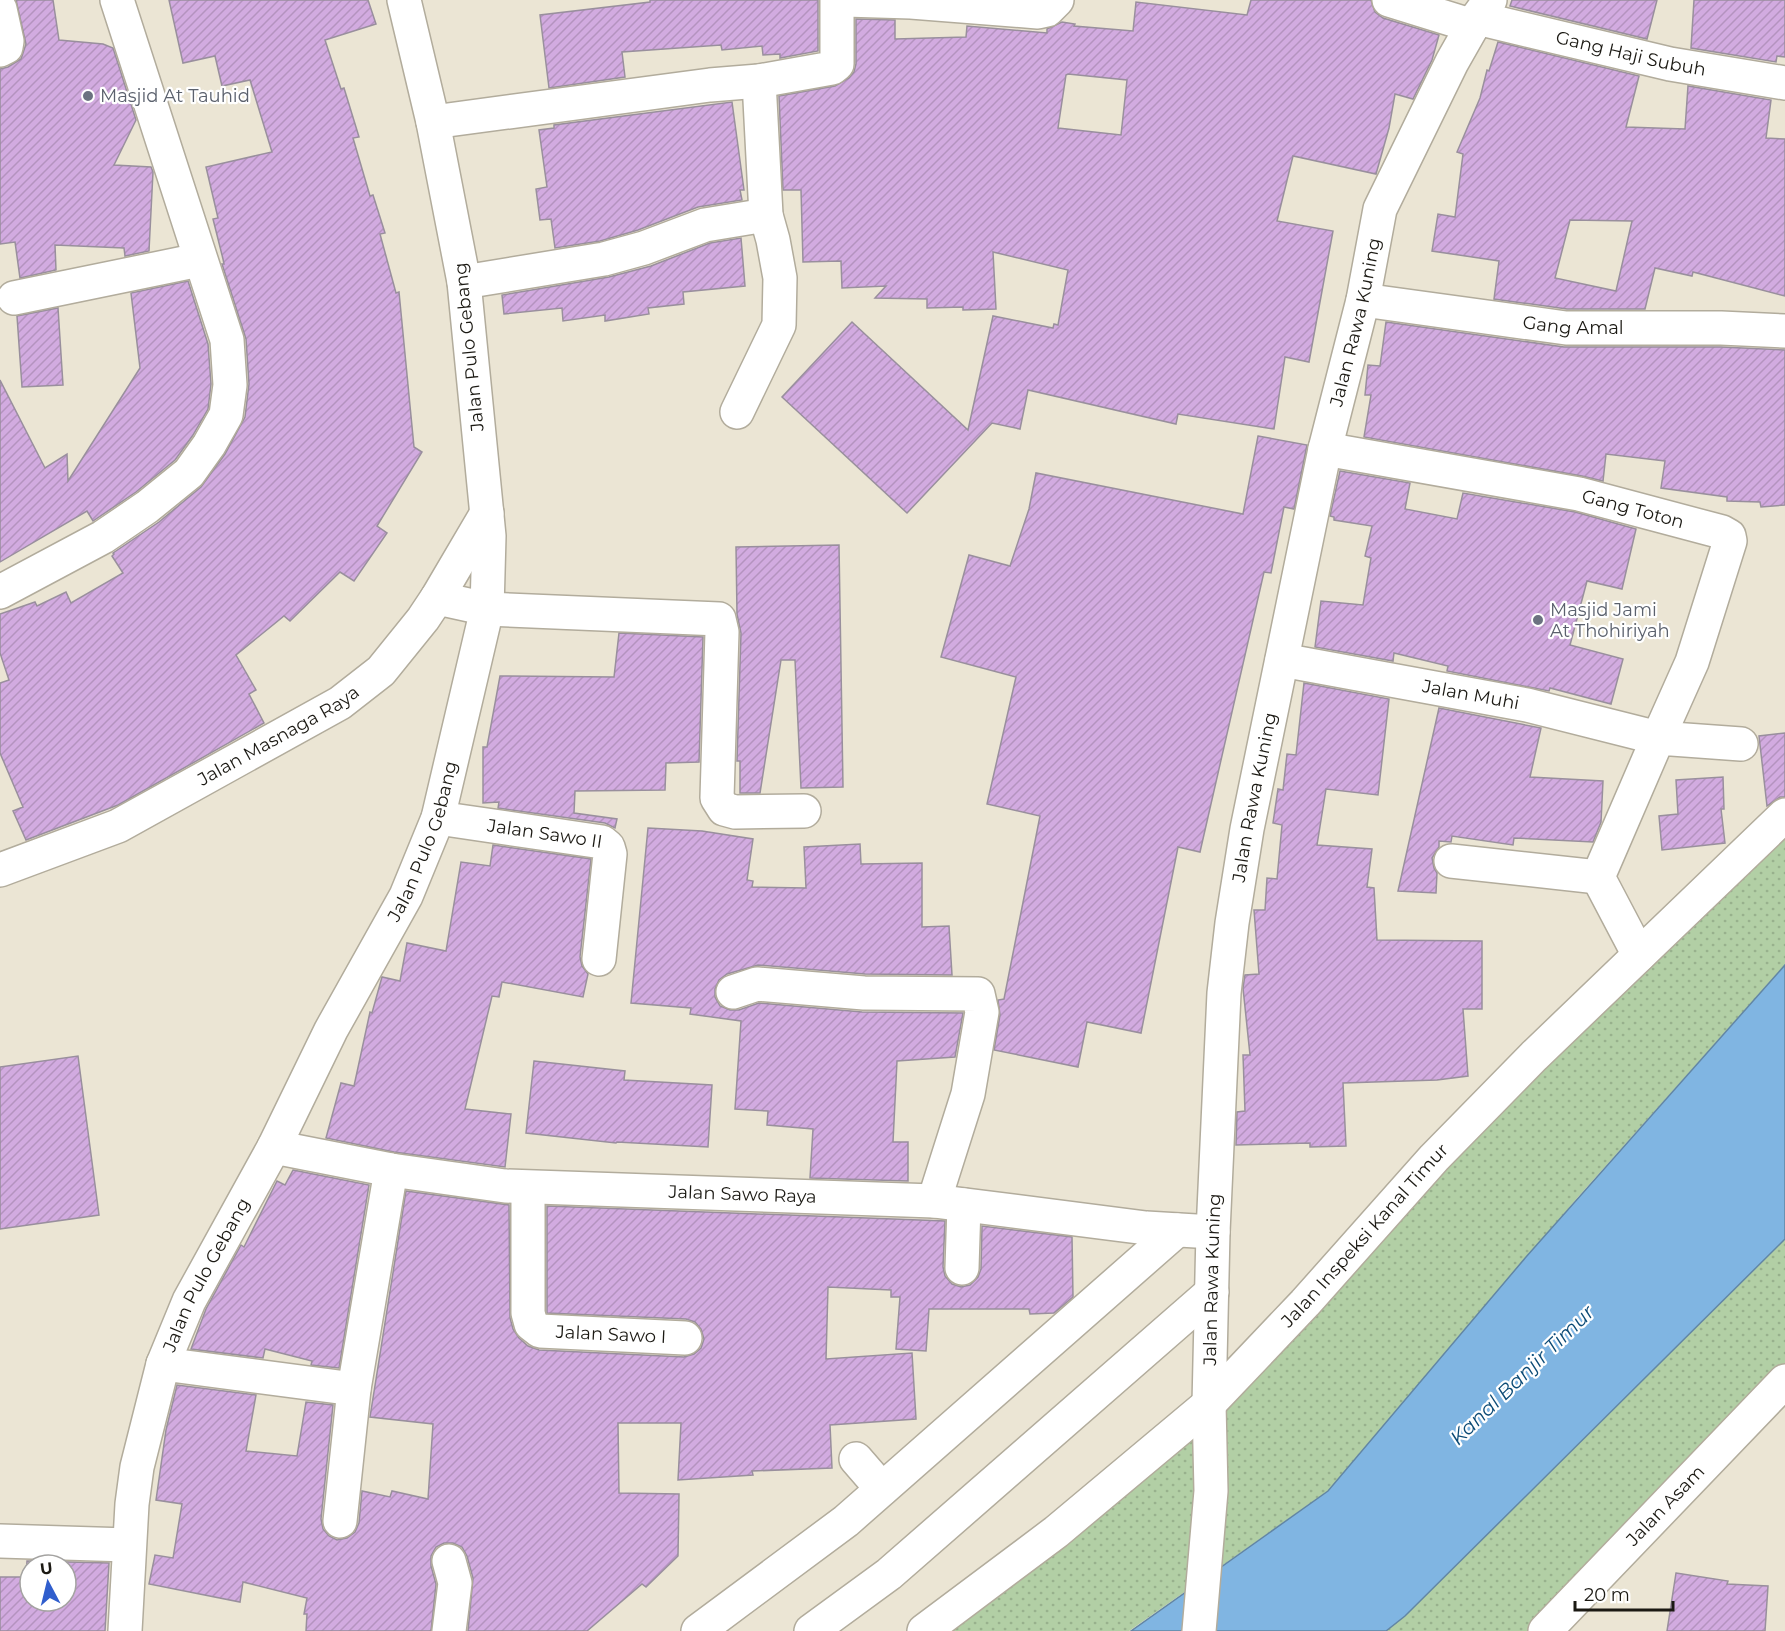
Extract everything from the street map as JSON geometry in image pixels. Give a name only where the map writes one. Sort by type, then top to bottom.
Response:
[{"type":"street","points":[[0,592],[104,537],[130,519],[189,472],[209,446],[226,415],[230,385],[229,351],[117,0]]},
{"type":"street","name":"Jalan Pulo Gebang","points":[[125,1631],[128,1545],[137,1467],[163,1364],[189,1301],[274,1147],[331,1030],[406,896],[438,818],[487,609],[489,537],[464,282],[433,122],[404,0]]},
{"type":"street","points":[[433,122],[710,85],[759,81],[832,68],[837,64],[837,0]]},
{"type":"street","points":[[845,0],[911,2],[1038,12],[1047,10],[1057,0]]},
{"type":"street","name":"Gang Haji Subuh","points":[[1389,0],[1480,15],[1670,64],[1785,83]]},
{"type":"street","points":[[0,9],[7,41],[6,47],[0,50]]},
{"type":"street","name":"Jalan Rawa Kuning","points":[[1199,1631],[1211,1491],[1209,1404],[1213,1232],[1224,993],[1247,829],[1325,449],[1363,300],[1380,209],[1452,62],[1480,15]]},
{"type":"street","points":[[737,412],[779,325],[780,278],[766,215],[759,81]]},
{"type":"street","points":[[464,282],[604,259],[644,248],[705,225],[766,215]]},
{"type":"street","points":[[14,298],[199,260]]},
{"type":"street","name":"Gang Amal","points":[[1363,300],[1566,328],[1721,328],[1785,331]]},
{"type":"street","name":"Gang Toton","points":[[1325,449],[1579,494],[1722,532],[1729,536],[1726,556],[1692,662],[1658,738]]},
{"type":"street","name":"Jalan Masnaga Raya","points":[[0,870],[118,826],[340,703],[381,671],[423,619],[487,513]]},
{"type":"street","points":[[437,598],[487,609],[719,620],[722,632],[717,798],[724,808],[735,812],[804,811]]},
{"type":"street","name":"Jalan Muhi","points":[[1282,660],[1527,705],[1658,738],[1741,744]]},
{"type":"street","points":[[1598,877],[1658,738]]},
{"type":"street","name":"Jalan Inspeksi Kanal Timur","points":[[924,1631],[1056,1532],[1209,1404],[1305,1303],[1434,1158],[1534,1056],[1785,815]]},
{"type":"street","name":"Jalan Sawo II","points":[[438,818],[602,842],[608,847],[610,854],[599,959]]},
{"type":"street","points":[[1451,861],[1598,877]]},
{"type":"street","points":[[1598,877],[1639,955]]},
{"type":"street","points":[[733,992],[757,984],[864,993],[978,994],[982,1012],[949,1203],[962,1268]]},
{"type":"street","name":"Jalan Sawo Raya","points":[[274,1147],[391,1170],[528,1188],[949,1203],[1146,1228],[1213,1232]]},
{"type":"street","points":[[340,1521],[354,1389],[391,1170]]},
{"type":"street","name":"Jalan Sawo I","points":[[528,1188],[528,1313],[531,1324],[540,1331],[685,1338]]},
{"type":"street","points":[[698,1631],[846,1521],[1177,1230]]},
{"type":"street","points":[[811,1631],[889,1574],[1212,1292]]},
{"type":"street","points":[[163,1364],[354,1389]]},
{"type":"street","name":"Jalan Asam","points":[[1545,1631],[1785,1381]]},
{"type":"street","points":[[856,1459],[882,1489]]},
{"type":"street","points":[[0,1540],[128,1545]]},
{"type":"street","points":[[449,1561],[455,1583],[449,1631]]},
{"type":"green space","points":[[1785,815],[1785,965],[1578,1197],[1328,1491],[1129,1631],[920,1631],[1090,1503]]},
{"type":"green space","points":[[1785,1239],[1785,1381],[1545,1631],[1386,1631],[1405,1616]]},
{"type":"water","name":"Kanal Banjir Timur","points":[[1785,965],[1785,1239],[1405,1616],[1386,1631],[1131,1631],[1328,1491],[1526,1257]]},
{"type":"building","points":[[16,0],[53,0],[59,40],[103,44],[113,48],[136,120],[114,165],[151,167],[153,172],[149,251],[125,256],[124,248],[55,245],[56,270],[20,278],[15,242],[0,244],[0,69],[21,59],[26,44]]},
{"type":"building","points":[[169,0],[368,0],[376,24],[325,40],[341,89],[344,88],[359,137],[353,138],[370,196],[373,195],[385,233],[380,234],[396,293],[399,292],[414,447],[422,452],[377,526],[387,533],[354,581],[340,572],[290,621],[284,616],[236,655],[256,690],[249,694],[264,723],[118,805],[26,840],[13,811],[23,807],[0,753],[0,683],[9,680],[0,653],[0,614],[35,602],[37,606],[66,592],[71,603],[123,573],[112,556],[113,553],[159,522],[201,487],[225,454],[245,417],[249,384],[246,339],[222,264],[224,264],[213,219],[218,218],[206,167],[272,152],[250,80],[222,86],[215,56],[183,63]]},
{"type":"building","points":[[650,0],[818,0],[818,51],[780,58],[780,54],[763,55],[762,46],[722,50],[721,45],[622,52],[625,77],[549,88],[540,15],[650,2]]},
{"type":"building","points":[[1251,0],[1371,0],[1375,12],[1383,18],[1439,35],[1432,60],[1413,99],[1395,94],[1389,128],[1376,174],[1293,156],[1277,221],[1333,231],[1309,362],[1285,357],[1274,429],[1178,414],[1176,424],[1028,390],[1020,429],[992,423],[907,513],[782,397],[852,322],[968,430],[993,316],[1053,328],[1054,324],[1058,325],[1068,270],[993,252],[996,309],[927,308],[927,299],[875,298],[886,286],[842,288],[841,261],[803,262],[801,190],[783,190],[779,96],[835,86],[849,78],[856,64],[856,19],[895,20],[895,39],[966,37],[967,26],[1047,33],[1047,29],[1062,22],[1075,24],[1074,26],[1133,31],[1136,2],[1247,15]],"holes":[[[1066,75],[1127,80],[1121,135],[1058,128]]]},
{"type":"building","points":[[1512,0],[1657,0],[1647,39],[1510,6]]},
{"type":"building","points":[[1694,0],[1785,0],[1785,57],[1777,56],[1776,62],[1691,48]]},
{"type":"building","points":[[1498,42],[1639,76],[1626,127],[1685,129],[1688,86],[1771,100],[1766,138],[1785,139],[1785,296],[1693,272],[1692,276],[1655,268],[1645,309],[1567,309],[1494,299],[1499,261],[1432,251],[1438,214],[1455,217],[1463,154],[1457,152],[1480,98],[1487,70],[1489,71]],"holes":[[[1570,220],[1632,221],[1616,291],[1555,278]]]},
{"type":"building","points":[[732,102],[744,190],[740,190],[742,200],[698,207],[638,230],[600,241],[555,248],[551,219],[540,220],[536,189],[547,187],[539,130],[554,128],[554,125]]},
{"type":"building","points":[[741,238],[745,286],[683,292],[684,304],[648,308],[649,314],[605,321],[605,315],[563,321],[562,308],[504,314],[502,295],[609,277],[651,266],[710,243]]},
{"type":"building","points":[[188,281],[208,344],[211,384],[208,409],[193,435],[175,460],[136,492],[93,521],[87,511],[0,562],[0,380],[45,468],[67,454],[68,481],[140,368],[131,293]]},
{"type":"building","points":[[58,308],[63,385],[22,387],[17,316]]},
{"type":"building","points":[[1386,322],[1564,347],[1721,347],[1785,350],[1785,505],[1761,507],[1760,502],[1727,501],[1727,497],[1661,488],[1665,461],[1606,454],[1603,481],[1364,437],[1371,395],[1365,395],[1368,365],[1380,366]]},
{"type":"building","points":[[1258,436],[1307,445],[1294,509],[1284,507],[1271,573],[1264,572],[1200,852],[1178,847],[1141,1033],[1087,1022],[1078,1067],[994,1050],[1000,1015],[998,1000],[1004,999],[1040,816],[987,804],[1016,677],[941,657],[969,555],[1010,566],[1029,509],[1036,473],[1243,514]]},
{"type":"building","points":[[1340,471],[1410,483],[1405,509],[1457,519],[1463,493],[1575,512],[1636,529],[1622,589],[1587,581],[1570,645],[1623,659],[1611,704],[1550,688],[1549,691],[1447,671],[1448,666],[1394,653],[1393,661],[1315,647],[1321,601],[1363,605],[1371,558],[1365,556],[1372,526],[1334,520],[1334,517],[1330,516]]},
{"type":"building","points":[[839,545],[843,787],[801,788],[795,660],[781,660],[760,793],[740,793],[740,761],[737,761],[741,633],[737,614],[736,547]]},
{"type":"building","points":[[619,633],[703,637],[699,762],[666,763],[665,790],[575,791],[574,813],[617,819],[615,828],[605,823],[498,808],[499,802],[483,803],[483,747],[487,747],[500,676],[614,677]]},
{"type":"building","points":[[1304,683],[1389,699],[1378,795],[1326,789],[1317,845],[1372,849],[1367,887],[1374,888],[1377,940],[1482,941],[1482,1009],[1463,1009],[1468,1076],[1437,1080],[1343,1083],[1346,1146],[1310,1147],[1310,1143],[1236,1145],[1237,1112],[1245,1111],[1243,1055],[1250,1055],[1243,988],[1245,975],[1259,974],[1254,910],[1265,910],[1267,878],[1277,879],[1282,825],[1273,823],[1278,789],[1283,790],[1287,754],[1296,755]]},
{"type":"building","points":[[1439,708],[1541,728],[1530,777],[1603,781],[1601,822],[1593,842],[1514,838],[1513,845],[1452,836],[1451,842],[1439,841],[1439,847],[1432,858],[1437,873],[1436,893],[1398,891]]},
{"type":"building","points":[[1785,733],[1785,797],[1780,797],[1767,806],[1759,736]]},
{"type":"building","points":[[1723,777],[1724,809],[1721,809],[1725,843],[1662,850],[1659,816],[1678,814],[1676,780]]},
{"type":"building","points":[[648,828],[702,831],[753,839],[747,880],[753,881],[752,887],[806,888],[804,847],[860,844],[861,864],[922,863],[922,927],[949,926],[952,975],[865,974],[758,965],[727,974],[719,980],[715,989],[715,997],[720,1006],[730,1010],[739,1010],[759,1003],[862,1012],[963,1013],[955,1057],[897,1061],[893,1142],[908,1142],[908,1181],[810,1178],[813,1129],[767,1125],[768,1111],[735,1109],[741,1021],[690,1014],[691,1008],[631,1003]]},
{"type":"building","points":[[493,845],[591,859],[580,957],[582,966],[588,974],[583,997],[502,982],[499,997],[492,996],[465,1109],[511,1114],[505,1167],[394,1152],[326,1138],[341,1083],[354,1086],[370,1012],[372,1013],[382,977],[400,981],[407,943],[446,951],[461,862],[490,866]]},
{"type":"building","points":[[78,1056],[99,1215],[0,1229],[0,1067]]},
{"type":"building","points":[[534,1061],[625,1071],[624,1080],[712,1085],[708,1147],[616,1143],[526,1133]]},
{"type":"building","points":[[293,1170],[369,1185],[339,1368],[311,1365],[312,1361],[265,1349],[263,1358],[191,1349],[206,1309],[241,1245],[244,1247],[277,1181],[285,1185]]},
{"type":"building","points":[[406,1191],[509,1205],[510,1318],[519,1338],[528,1346],[539,1350],[684,1357],[694,1354],[701,1348],[704,1339],[701,1329],[695,1322],[686,1319],[547,1313],[547,1206],[945,1221],[943,1267],[945,1276],[952,1284],[961,1287],[970,1285],[978,1277],[981,1269],[982,1226],[1072,1237],[1073,1297],[1054,1313],[1030,1314],[1029,1309],[929,1309],[926,1351],[896,1349],[900,1297],[891,1297],[891,1290],[828,1287],[826,1359],[912,1353],[916,1419],[830,1425],[832,1468],[752,1471],[753,1475],[678,1480],[681,1423],[618,1423],[619,1493],[679,1494],[678,1556],[646,1587],[642,1584],[587,1631],[468,1631],[473,1578],[462,1547],[453,1543],[444,1543],[436,1547],[431,1556],[436,1584],[431,1631],[306,1631],[307,1614],[304,1614],[307,1598],[243,1582],[240,1602],[149,1584],[155,1555],[173,1558],[182,1504],[156,1500],[166,1430],[177,1385],[256,1395],[246,1451],[297,1456],[306,1402],[333,1405],[321,1519],[323,1529],[337,1540],[347,1538],[355,1532],[359,1523],[362,1491],[390,1497],[392,1491],[428,1499],[433,1424],[370,1417]]},
{"type":"building","points":[[78,1562],[109,1563],[105,1631],[0,1631],[0,1577],[18,1577],[18,1613],[78,1613]]},
{"type":"building","points":[[1676,1573],[1728,1581],[1727,1584],[1768,1586],[1765,1631],[1667,1631]]},
{"type":"place","name":"Masjid At Tauhid","points":[[88,96]]},
{"type":"place","name":"Masjid Jami At Thohiriyah","points":[[1538,620]]}]
